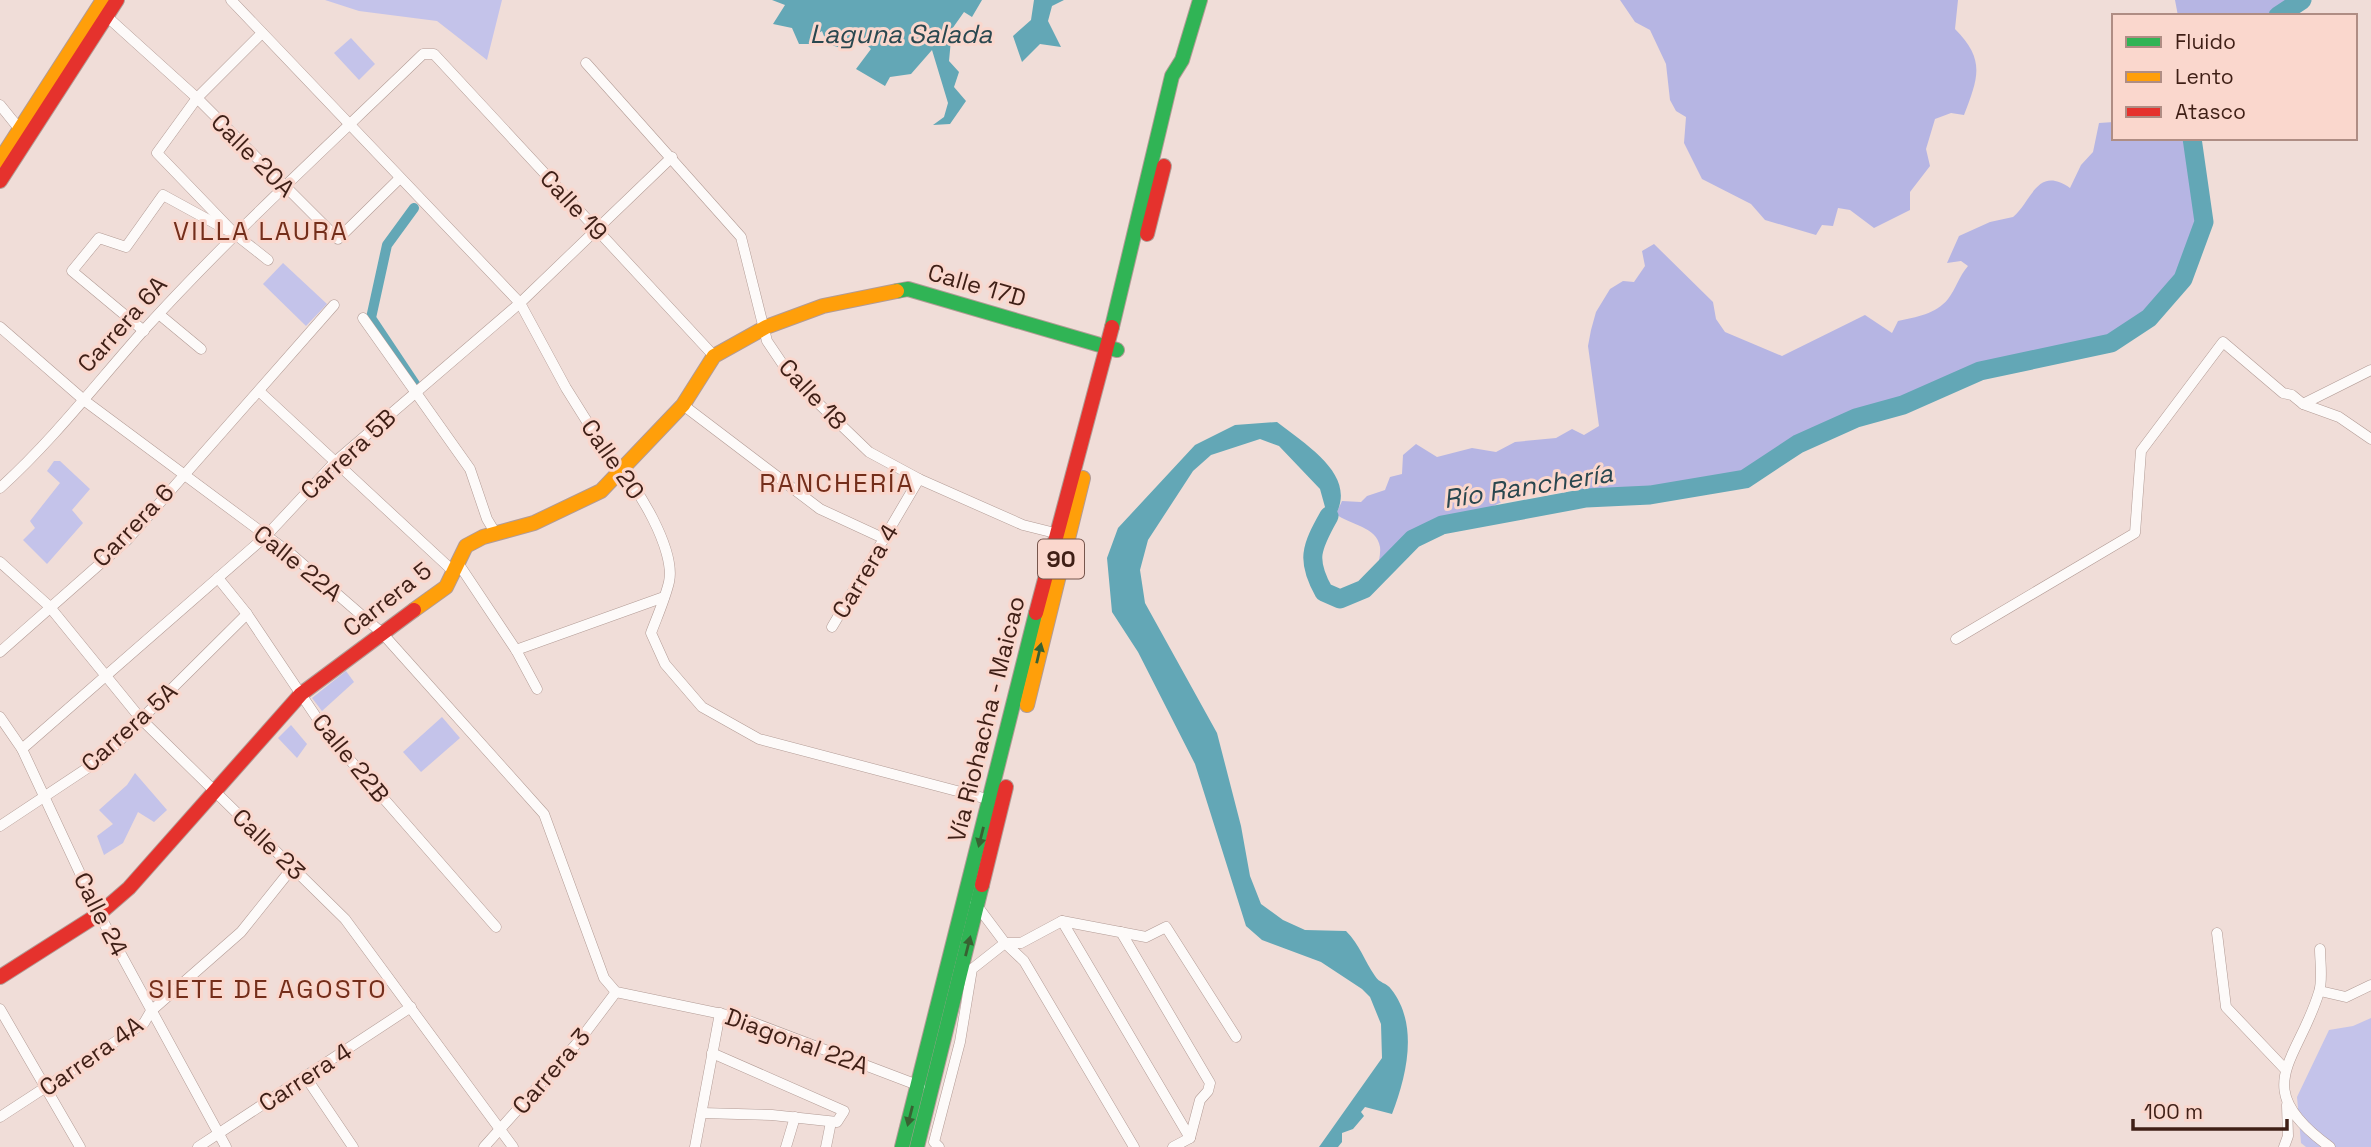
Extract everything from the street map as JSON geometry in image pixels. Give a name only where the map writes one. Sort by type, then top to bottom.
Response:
[{"type":"main road","points":[[0,160],[102,8],[117,0]]},
{"type":"main road","name":"Vía Riohacha - Maicao","points":[[917,1147],[932,1057],[1012,739],[1068,534],[1112,348],[1184,77],[1182,60],[1199,3]]},
{"type":"main road","points":[[0,181],[102,8]]},
{"type":"main road","name":"Calle 17D","points":[[823,306],[908,289],[920,290],[1112,348]]},
{"type":"main road","name":"Carrera 5","points":[[0,976],[99,914],[129,888],[301,694],[446,587],[466,546],[534,523],[601,491],[683,405],[714,356],[766,327],[823,306]]},
{"type":"main road","name":"Vía Riohacha - Maicao","points":[[1012,739],[1055,533],[1112,348]]},
{"type":"main road","name":"Vía Riohacha - Maicao","points":[[902,1147],[925,1087]]},
{"type":"street","name":"Calle 20","points":[[231,0],[520,303],[566,388],[613,463],[622,470],[657,523],[670,579],[651,633],[665,664],[702,707],[759,739],[996,802]]},
{"type":"street","name":"Calle 20A","points":[[102,8],[197,98],[338,239],[399,179]]},
{"type":"street","points":[[262,33],[197,98],[157,153],[235,234],[268,260]]},
{"type":"street","name":"Carrera 6A","points":[[0,488],[85,401],[144,331],[235,234],[423,54],[435,54]]},
{"type":"street","name":"Calle 19","points":[[435,54],[714,356]]},
{"type":"street","name":"Calle 18","points":[[586,63],[741,237],[766,327],[767,341],[792,378],[869,452],[919,479],[1023,525],[1055,533]]},
{"type":"street","points":[[0,105],[21,131]]},
{"type":"street","name":"Carrera 5B","points":[[22,749],[266,536],[336,461],[520,303],[598,231],[672,157]]},
{"type":"street","points":[[144,331],[72,271],[99,238],[126,247],[163,195],[235,234]]},
{"type":"street","name":"Carrera 6","points":[[0,652],[127,540],[183,473],[260,392],[334,305]]},
{"type":"street","points":[[160,315],[201,349]]},
{"type":"street","points":[[363,318],[470,468],[487,519],[496,534]]},
{"type":"street","name":"Calle 22A","points":[[0,327],[85,401],[266,536],[382,633],[544,814],[604,978],[616,992]]},
{"type":"street","points":[[1956,639],[2135,533],[2141,451],[2223,342],[2283,393],[2292,395],[2303,404],[2339,417],[2371,439]]},
{"type":"street","points":[[2303,404],[2371,370]]},
{"type":"street","points":[[260,392],[456,567],[516,650],[537,689]]},
{"type":"street","points":[[683,405],[820,509],[885,539]]},
{"type":"street","name":"Carrera 4","points":[[832,627],[919,479]]},
{"type":"street","name":"Calle 23","points":[[0,562],[49,606],[105,679],[141,719],[345,919],[513,1147]]},
{"type":"street","name":"Calle 22B","points":[[218,578],[247,614],[329,736],[496,928]]},
{"type":"street","points":[[516,650],[664,597]]},
{"type":"street","name":"Carrera 5A","points":[[0,826],[101,759],[247,614]]},
{"type":"street","name":"Calle 24","points":[[0,717],[22,749],[99,914],[226,1147]]},
{"type":"street","name":"Carrera 4A","points":[[0,1118],[144,1023],[151,1011],[241,932],[293,867]]},
{"type":"street","points":[[972,902],[1005,943],[1024,961],[1133,1147]]},
{"type":"street","points":[[1062,921],[1190,1138]]},
{"type":"street","points":[[939,1147],[934,1142],[936,1127],[960,1042],[972,968],[1005,943],[1021,943],[1062,921],[1146,937],[1167,927],[1236,1037]]},
{"type":"street","points":[[1121,932],[1210,1083],[1208,1091],[1200,1100],[1190,1138],[1174,1147]]},
{"type":"street","points":[[2217,933],[2226,1007],[2284,1068]]},
{"type":"street","points":[[2284,1147],[2288,1136],[2284,1068],[2320,991],[2320,949]]},
{"type":"street","points":[[2320,991],[2346,997],[2371,985]]},
{"type":"street","name":"Diagonal 22A","points":[[616,992],[741,1017],[925,1087]]},
{"type":"street","name":"Carrera 3","points":[[484,1147],[579,1041],[616,992]]},
{"type":"street","name":"Carrera 4","points":[[198,1147],[411,1007]]},
{"type":"street","points":[[0,1009],[80,1147]]},
{"type":"street","points":[[695,1147],[720,1013]]},
{"type":"street","points":[[702,1113],[795,1117],[836,1122],[844,1111],[712,1053]]},
{"type":"street","points":[[305,1076],[353,1147]]},
{"type":"street","points":[[2287,1105],[2316,1137],[2330,1147]]},
{"type":"street","points":[[786,1147],[795,1117]]},
{"type":"street","points":[[826,1147],[831,1122]]},
{"type":"shaded area","points":[[325,0],[502,0],[487,60],[437,21],[359,11]]},
{"type":"shaded area","points":[[1620,0],[1958,0],[1955,29],[1965,40],[1975,60],[1973,90],[1964,115],[1951,113],[1935,119],[1926,149],[1930,166],[1910,192],[1910,210],[1874,228],[1850,210],[1838,208],[1833,226],[1822,225],[1816,235],[1765,220],[1751,204],[1702,179],[1684,143],[1686,117],[1676,111],[1670,100],[1666,64],[1650,30],[1635,22]]},
{"type":"shaded area","points":[[2175,0],[2302,0],[2281,14],[2178,14]]},
{"type":"shaded area","points":[[351,38],[375,64],[359,80],[334,53]]},
{"type":"shaded area","points":[[2112,122],[2112,140],[2192,140],[2204,222],[2183,279],[2149,318],[2111,343],[1980,371],[1903,405],[1856,418],[1801,443],[1745,479],[1650,495],[1586,498],[1564,480],[1507,486],[1492,494],[1507,498],[1496,505],[1438,519],[1428,524],[1419,531],[1421,535],[1382,573],[1378,570],[1378,540],[1368,530],[1336,514],[1342,501],[1361,502],[1367,496],[1385,490],[1390,477],[1402,474],[1403,455],[1416,444],[1437,457],[1472,448],[1496,452],[1515,442],[1556,438],[1572,429],[1584,435],[1599,426],[1588,346],[1596,312],[1610,289],[1623,281],[1634,282],[1645,266],[1642,251],[1654,244],[1713,302],[1716,319],[1725,332],[1782,356],[1865,315],[1892,333],[1898,321],[1932,311],[1951,295],[1968,266],[1961,261],[1947,263],[1959,236],[1990,222],[2013,217],[2042,183],[2059,182],[2070,188],[2081,165],[2093,152],[2099,123]]},
{"type":"shaded area","points":[[283,263],[327,304],[306,326],[263,284]]},
{"type":"shaded area","points":[[54,461],[60,461],[90,489],[72,510],[83,523],[47,564],[23,540],[35,528],[30,521],[60,483],[47,471]]},
{"type":"shaded area","points":[[346,671],[354,682],[322,711],[312,698]]},
{"type":"shaded area","points":[[442,717],[460,738],[421,772],[403,752]]},
{"type":"shaded area","points":[[291,725],[307,744],[297,758],[278,738]]},
{"type":"shaded area","points":[[135,773],[167,810],[154,822],[138,812],[123,843],[104,855],[97,836],[113,824],[99,810],[127,785]]},
{"type":"shaded area","points":[[2371,1018],[2371,1147],[2306,1147],[2301,1143],[2297,1097],[2329,1030],[2353,1026]]},
{"type":"water","name":"Laguna Salada","points":[[772,0],[982,0],[972,17],[964,12],[952,29],[949,61],[959,72],[954,87],[966,101],[950,124],[933,125],[944,117],[948,103],[932,50],[911,74],[890,77],[885,86],[856,69],[871,49],[853,31],[849,44],[846,34],[836,36],[844,41],[838,47],[827,44],[822,31],[815,35],[816,44],[799,44],[792,28],[773,24],[785,5]]},
{"type":"water","name":"Laguna Salada","points":[[1034,0],[1064,0],[1052,6],[1048,21],[1061,47],[1040,44],[1022,62],[1013,36],[1031,20]]},
{"type":"water","points":[[1277,422],[1323,460],[1334,473],[1340,488],[1340,503],[1332,520],[1316,539],[1325,507],[1320,489],[1279,446],[1260,439],[1211,455],[1193,471],[1148,540],[1140,570],[1145,603],[1217,733],[1241,826],[1250,876],[1261,904],[1283,920],[1305,930],[1346,931],[1377,978],[1391,989],[1400,1003],[1408,1034],[1408,1050],[1402,1083],[1392,1114],[1365,1107],[1361,1112],[1364,1116],[1353,1129],[1342,1133],[1342,1142],[1338,1147],[1319,1147],[1382,1058],[1381,1024],[1370,997],[1362,989],[1321,962],[1262,940],[1246,926],[1195,764],[1138,652],[1112,612],[1107,558],[1118,528],[1195,445],[1235,425]]},
{"type":"waterway","name":"Río Ranchería","points":[[2281,14],[2302,0]]},
{"type":"waterway","name":"Río Ranchería","points":[[1329,516],[1318,537],[1313,562],[1324,592],[1340,599],[1364,589],[1413,539],[1442,525],[1586,498],[1650,495],[1745,479],[1798,444],[1856,418],[1903,405],[1980,371],[2111,343],[2149,318],[2183,279],[2204,222],[2192,140]]},
{"type":"waterway","points":[[414,208],[387,245],[371,318],[417,387]]},
{"type":"traffic: fast","points":[[1112,327],[1172,76],[1182,60],[1200,0]]},
{"type":"traffic: fast","points":[[897,291],[908,289],[1117,350]]},
{"type":"traffic: fast","points":[[902,1147],[1036,613]]},
{"type":"traffic: fast","points":[[917,1147],[982,885]]},
{"type":"traffic: slow","points":[[0,160],[103,0]]},
{"type":"traffic: slow","points":[[414,610],[446,587],[466,546],[483,537],[534,523],[601,491],[683,405],[714,356],[766,327],[823,306],[897,291]]},
{"type":"traffic: slow","points":[[1027,705],[1083,478]]},
{"type":"traffic: jam","points":[[0,181],[117,0]]},
{"type":"traffic: jam","points":[[1147,234],[1164,166]]},
{"type":"traffic: jam","points":[[1036,613],[1112,327]]},
{"type":"traffic: jam","points":[[0,977],[99,914],[129,888],[301,694],[414,610]]},
{"type":"traffic: jam","points":[[982,885],[1006,787]]},
{"type":"district","name":"VILLA LAURA","points":[[261,231]]},
{"type":"district","name":"RANCHERÍA","points":[[837,483]]},
{"type":"district","name":"SIETE DE AGOSTO","points":[[268,989]]}]
